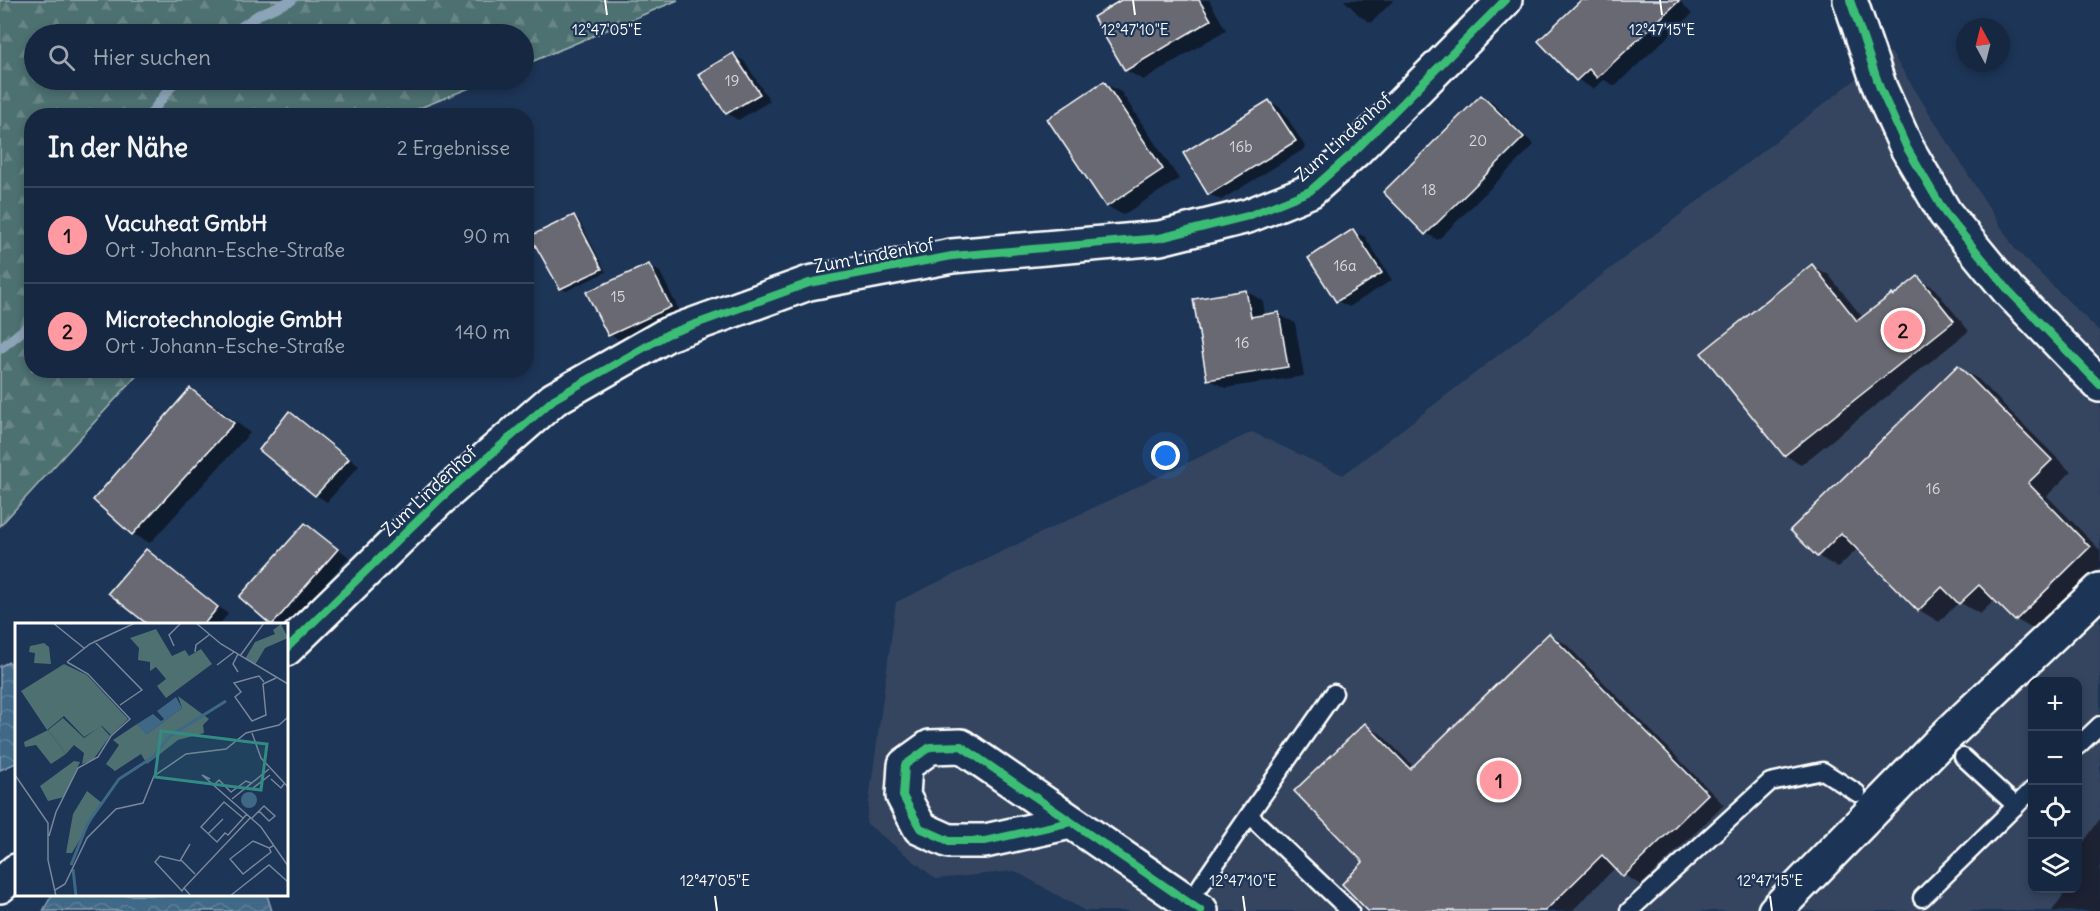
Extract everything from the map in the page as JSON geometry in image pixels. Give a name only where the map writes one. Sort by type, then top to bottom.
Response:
[{"type":"street","name":"Zum Lindenhof","points":[[288,647],[441,498],[554,399],[668,334],[809,283],[952,256],[1160,238],[1248,216],[1310,191],[1355,151],[1505,0]]},
{"type":"street","points":[[1850,0],[1880,88],[1907,148],[1945,213],[2009,291],[2100,385]]},
{"type":"street","points":[[1775,911],[1866,801],[1953,748],[2100,590]]},
{"type":"street","points":[[1071,822],[985,840],[949,841],[920,828],[903,796],[905,765],[930,747],[961,746],[1071,822],[1197,899]]},
{"type":"street","points":[[0,886],[15,872]]},
{"type":"lane","points":[[1197,899],[1249,815],[1334,693]]},
{"type":"lane","points":[[2082,742],[2100,724]]},
{"type":"lane","points":[[1953,748],[2016,806]]},
{"type":"lane","points":[[1629,911],[1770,782],[1823,771],[1866,801]]},
{"type":"lane","points":[[1922,898],[2028,794]]},
{"type":"lane","points":[[1249,815],[1350,911]]},
{"type":"shaded area","points":[[1891,52],[2015,249],[2100,332],[2100,911],[1085,911],[1015,871],[936,879],[866,823],[896,602],[1252,432],[1343,475]]},
{"type":"green space","points":[[0,0],[678,0],[534,61],[534,24],[24,24],[24,90],[464,90],[420,108],[24,108],[24,378],[135,378],[0,526]]},
{"type":"water","points":[[9,662],[15,668],[15,763],[0,770],[0,666]]},
{"type":"water","points":[[51,896],[267,896],[272,911],[43,911]]},
{"type":"building","points":[[1121,0],[1199,0],[1211,20],[1125,71],[1093,17]]},
{"type":"building","points":[[1581,0],[1680,0],[1597,78],[1589,69],[1576,81],[1538,41]]},
{"type":"building","points":[[733,53],[760,94],[726,114],[698,74]]},
{"type":"building","points":[[1104,81],[1163,169],[1106,207],[1047,119]]},
{"type":"building","points":[[1481,95],[1524,137],[1425,235],[1383,192]]},
{"type":"building","points":[[1269,100],[1296,141],[1208,195],[1183,153]]},
{"type":"building","points":[[574,215],[602,269],[560,289],[534,243],[534,234]]},
{"type":"building","points":[[1353,229],[1382,273],[1336,302],[1308,258]]},
{"type":"building","points":[[649,264],[671,307],[608,336],[586,292]]},
{"type":"building","points":[[1812,264],[1857,321],[1918,276],[1954,321],[1784,456],[1701,353]]},
{"type":"building","points":[[1246,290],[1251,317],[1279,312],[1288,367],[1207,380],[1193,299]]},
{"type":"building","points":[[1958,365],[2052,460],[2028,483],[2090,547],[2015,621],[1979,585],[1959,604],[1942,587],[1918,611],[1841,533],[1817,557],[1790,530]]},
{"type":"building","points":[[190,388],[234,423],[132,535],[93,500]]},
{"type":"building","points":[[289,411],[349,459],[315,496],[259,450]]},
{"type":"building","points":[[305,523],[338,549],[274,623],[269,623],[239,597]]},
{"type":"building","points":[[146,549],[218,607],[205,623],[146,623],[108,593]]},
{"type":"building","points":[[1549,633],[1708,794],[1623,877],[1602,855],[1545,911],[1368,911],[1342,884],[1363,862],[1294,791],[1365,723],[1410,769]]},
{"type":"waterway","points":[[245,24],[258,15],[292,0]]},
{"type":"waterway","points":[[155,108],[168,90]]},
{"type":"waterway","points":[[0,349],[24,330]]},
{"type":"cycle path","points":[[288,647],[441,498],[554,399],[668,334],[809,283],[952,256],[1160,238],[1248,216],[1310,191],[1355,151],[1505,0]]},
{"type":"cycle path","points":[[1850,0],[1880,88],[1907,148],[1945,213],[2009,291],[2100,385]]},
{"type":"cycle path","points":[[1071,822],[985,841],[949,841],[920,828],[903,796],[905,765],[930,747],[961,746],[1201,911]]},
{"type":"place","name":"Microtechnologie GmbH","points":[[1903,330]]},
{"type":"place","name":"Vacuheat GmbH","points":[[1499,780]]}]
